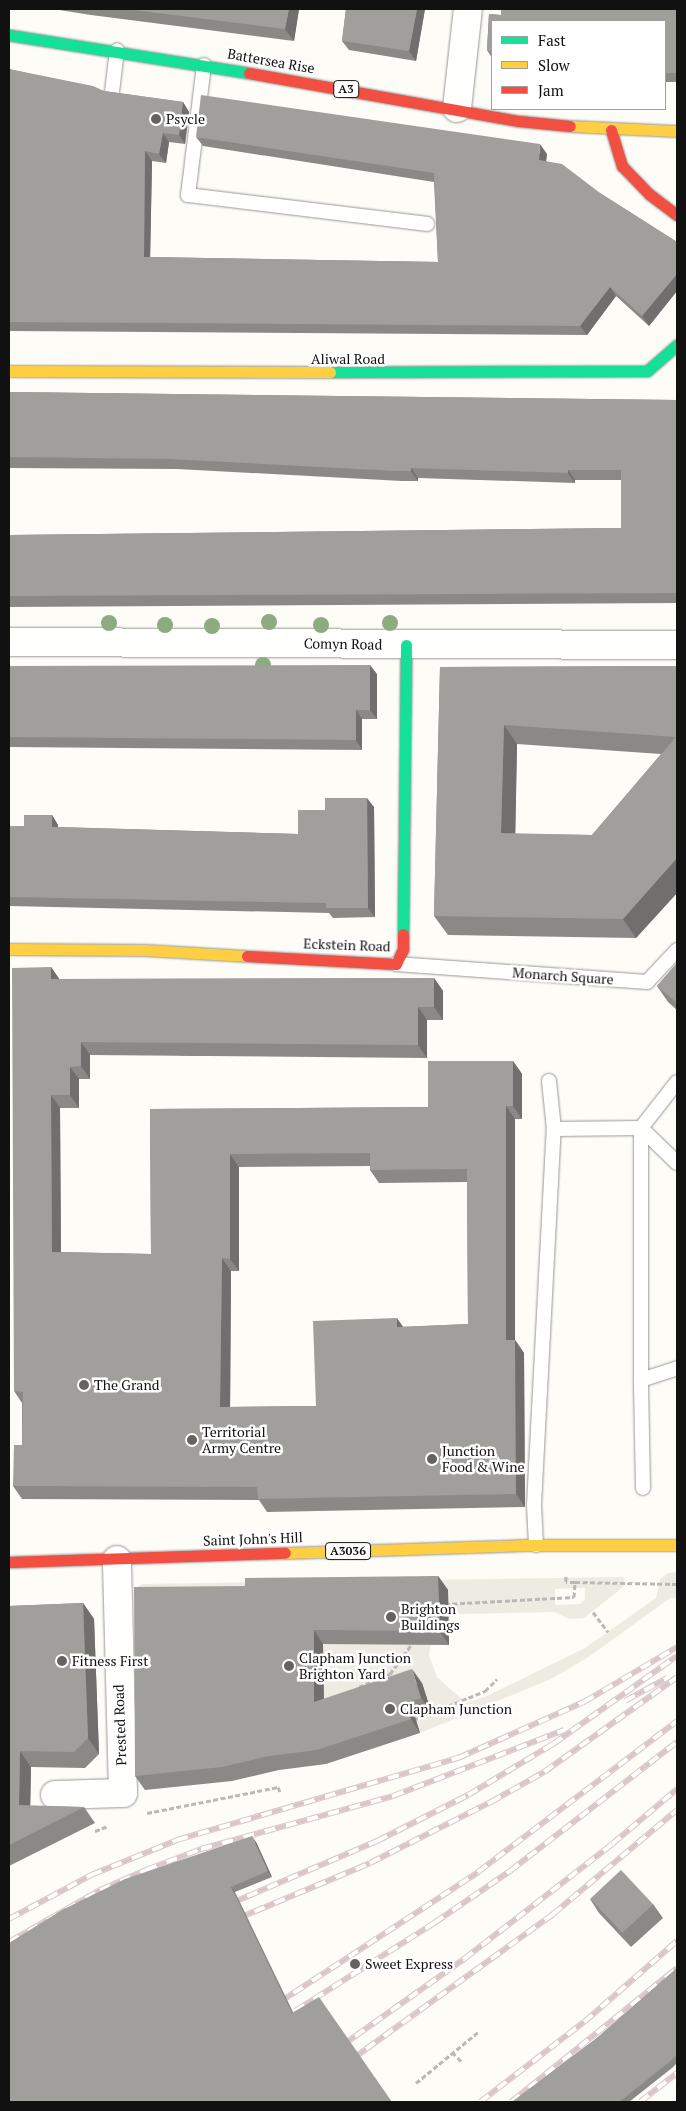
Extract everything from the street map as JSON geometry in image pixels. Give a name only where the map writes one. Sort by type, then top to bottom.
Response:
[{"type":"main road","name":"Battersea Rise","points":[[9,35],[117,50],[458,108],[519,121],[611,130],[677,131]]},
{"type":"main road","points":[[611,130],[614,147],[622,166],[649,194],[677,215]]},
{"type":"main road","name":"Aliwal Road","points":[[9,371],[605,373],[647,371],[666,358],[677,345]]},
{"type":"main road","name":"Eckstein Road","points":[[9,949],[145,950],[396,964],[403,949],[406,645]]},
{"type":"main road","name":"Saint John's Hill","points":[[9,1562],[117,1560],[536,1544],[677,1545]]},
{"type":"street","points":[[458,108],[468,9]]},
{"type":"street","name":"Comyn Road","points":[[9,642],[677,645]]},
{"type":"street","name":"Prested Road","points":[[55,1795],[123,1793],[117,1560]]},
{"type":"lane","points":[[112,92],[117,50]]},
{"type":"lane","points":[[204,65],[188,195],[427,224]]},
{"type":"lane","name":"Monarch Square","points":[[396,964],[647,982],[677,950]]},
{"type":"lane","points":[[536,1544],[534,1505],[554,1129],[549,1081]]},
{"type":"lane","points":[[643,1488],[641,1128],[677,1082]]},
{"type":"lane","points":[[554,1129],[641,1128],[677,1163]]},
{"type":"lane","points":[[641,1380],[677,1368]]},
{"type":"path","points":[[566,1576],[566,1582],[677,1584]]},
{"type":"path","points":[[440,1604],[574,1597],[574,1582]]},
{"type":"path","points":[[594,1612],[608,1632]]},
{"type":"path","points":[[357,1688],[390,1674],[418,1635]]},
{"type":"path","points":[[406,1722],[485,1691],[497,1679]]},
{"type":"path","points":[[146,1814],[278,1787],[280,1792]]},
{"type":"path","points":[[95,1831],[111,1825]]},
{"type":"path","points":[[416,2083],[478,2032]]},
{"type":"path","points":[[452,2052],[461,2061]]},
{"type":"shaded area","points":[[677,1572],[677,1598],[670,1598],[590,1656],[551,1679],[420,1733],[416,1721],[324,1764],[323,1644],[334,1643],[135,1588],[142,1584],[624,1577],[623,1587],[584,1618],[569,1619],[554,1612],[458,1614],[444,1620],[432,1636],[429,1655],[437,1677],[466,1703],[487,1696],[585,1648],[656,1598],[660,1579],[668,1573]],"holes":[[[585,1588],[585,1599],[580,1604],[555,1605],[555,1589]]]},
{"type":"building","points":[[126,9],[289,9],[285,29]]},
{"type":"building","points":[[346,9],[417,9],[409,51],[342,41]]},
{"type":"building","points":[[501,9],[677,9],[677,73],[666,73],[666,20],[491,20],[491,52],[487,50],[489,14],[501,15]]},
{"type":"building","points":[[9,69],[93,86],[104,91],[183,102],[179,135],[163,133],[159,154],[145,151],[144,257],[438,262],[434,173],[196,137],[201,95],[540,144],[539,160],[562,164],[600,193],[677,242],[677,274],[642,316],[610,287],[580,326],[9,322]]},
{"type":"building","points":[[9,392],[677,400],[677,593],[9,596],[9,535],[621,528],[621,470],[568,470],[568,473],[411,468],[411,471],[395,471],[169,459],[9,457]]},
{"type":"building","points":[[370,665],[370,710],[356,710],[356,740],[9,737],[9,666]]},
{"type":"building","points":[[677,666],[677,858],[623,919],[434,916],[440,667]],"holes":[[[504,725],[676,737],[592,835],[501,833]]]},
{"type":"building","points":[[325,798],[367,798],[368,908],[326,908],[326,903],[9,897],[9,826],[24,826],[24,815],[52,815],[52,827],[298,834],[298,810],[325,810]]},
{"type":"building","points":[[677,963],[677,1003],[657,986]]},
{"type":"building","points":[[51,967],[51,979],[434,978],[434,1007],[418,1007],[418,1045],[81,1042],[81,1066],[70,1067],[70,1095],[51,1095],[52,1252],[151,1254],[150,1109],[428,1107],[428,1061],[513,1061],[513,1106],[506,1106],[506,1340],[515,1340],[516,1494],[258,1499],[257,1487],[13,1486],[14,1445],[22,1445],[23,1392],[14,1391],[12,968]],"holes":[[[370,1153],[370,1170],[467,1169],[468,1324],[397,1327],[397,1318],[313,1321],[316,1406],[220,1407],[222,1258],[230,1259],[230,1154]]]},
{"type":"building","points":[[438,1576],[440,1631],[314,1630],[314,1702],[412,1669],[421,1698],[405,1703],[411,1719],[317,1750],[269,1756],[222,1767],[135,1776],[134,1587],[245,1586],[245,1578]]},
{"type":"building","points":[[83,1603],[88,1738],[74,1752],[20,1751],[19,1805],[84,1807],[9,1845],[9,1606]]},
{"type":"building","points":[[252,1836],[268,1871],[231,1887],[292,2013],[319,1997],[392,2102],[9,2102],[9,1943],[62,1910],[125,1879]]},
{"type":"building","points":[[621,1870],[653,1904],[622,1933],[590,1899]]},
{"type":"building","points":[[677,1968],[677,2055],[668,2063],[619,2102],[512,2102],[597,2038]]},
{"type":"railway","points":[[9,1919],[91,1875],[177,1840],[458,1758],[584,1702],[677,1647]]},
{"type":"railway","points":[[227,1905],[377,1841],[468,1795],[553,1744],[677,1656]]},
{"type":"railway","points":[[234,1920],[370,1863],[491,1802],[544,1772],[677,1677]]},
{"type":"railway","points":[[625,1701],[667,1678]]},
{"type":"railway","points":[[275,2005],[478,1872],[677,1721]]},
{"type":"railway","points":[[9,1942],[100,1890],[146,1870],[201,1849],[393,1796],[564,1730]]},
{"type":"railway","points":[[295,2011],[434,1923],[510,1871],[677,1742]]},
{"type":"railway","points":[[337,2049],[464,1959],[612,1844],[677,1789]]},
{"type":"railway","points":[[348,2062],[553,1914],[677,1810]]},
{"type":"railway","points":[[480,2102],[584,2022],[677,1941]]},
{"type":"railway","points":[[511,2102],[677,1968]]},
{"type":"railway","points":[[640,2102],[677,2073]]},
{"type":"traffic: fast","points":[[9,35],[249,73]]},
{"type":"traffic: fast","points":[[330,372],[647,371],[677,345]]},
{"type":"traffic: fast","points":[[403,934],[406,645]]},
{"type":"traffic: slow","points":[[570,126],[677,131]]},
{"type":"traffic: slow","points":[[9,371],[330,372]]},
{"type":"traffic: slow","points":[[9,949],[145,950],[247,956]]},
{"type":"traffic: slow","points":[[285,1553],[524,1545],[677,1545]]},
{"type":"traffic: jam","points":[[249,73],[519,121],[570,126]]},
{"type":"traffic: jam","points":[[611,130],[622,166],[649,194],[677,215]]},
{"type":"traffic: jam","points":[[247,956],[396,964],[403,949],[403,934]]},
{"type":"traffic: jam","points":[[9,1562],[285,1553]]},
{"type":"place","name":"Psycle","points":[[156,119]]},
{"type":"place","name":"The Grand","points":[[84,1385]]},
{"type":"place","name":"Territorial Army Centre","points":[[192,1440]]},
{"type":"place","name":"Junction Food & Wine","points":[[432,1459]]},
{"type":"place","name":"Brighton Buildings","points":[[391,1617]]},
{"type":"place","name":"Fitness First","points":[[62,1661]]},
{"type":"place","name":"Clapham Junction Brighton Yard","points":[[289,1666]]},
{"type":"place","name":"Clapham Junction","points":[[390,1709]]},
{"type":"place","name":"Sweet Express","points":[[355,1964]]}]
